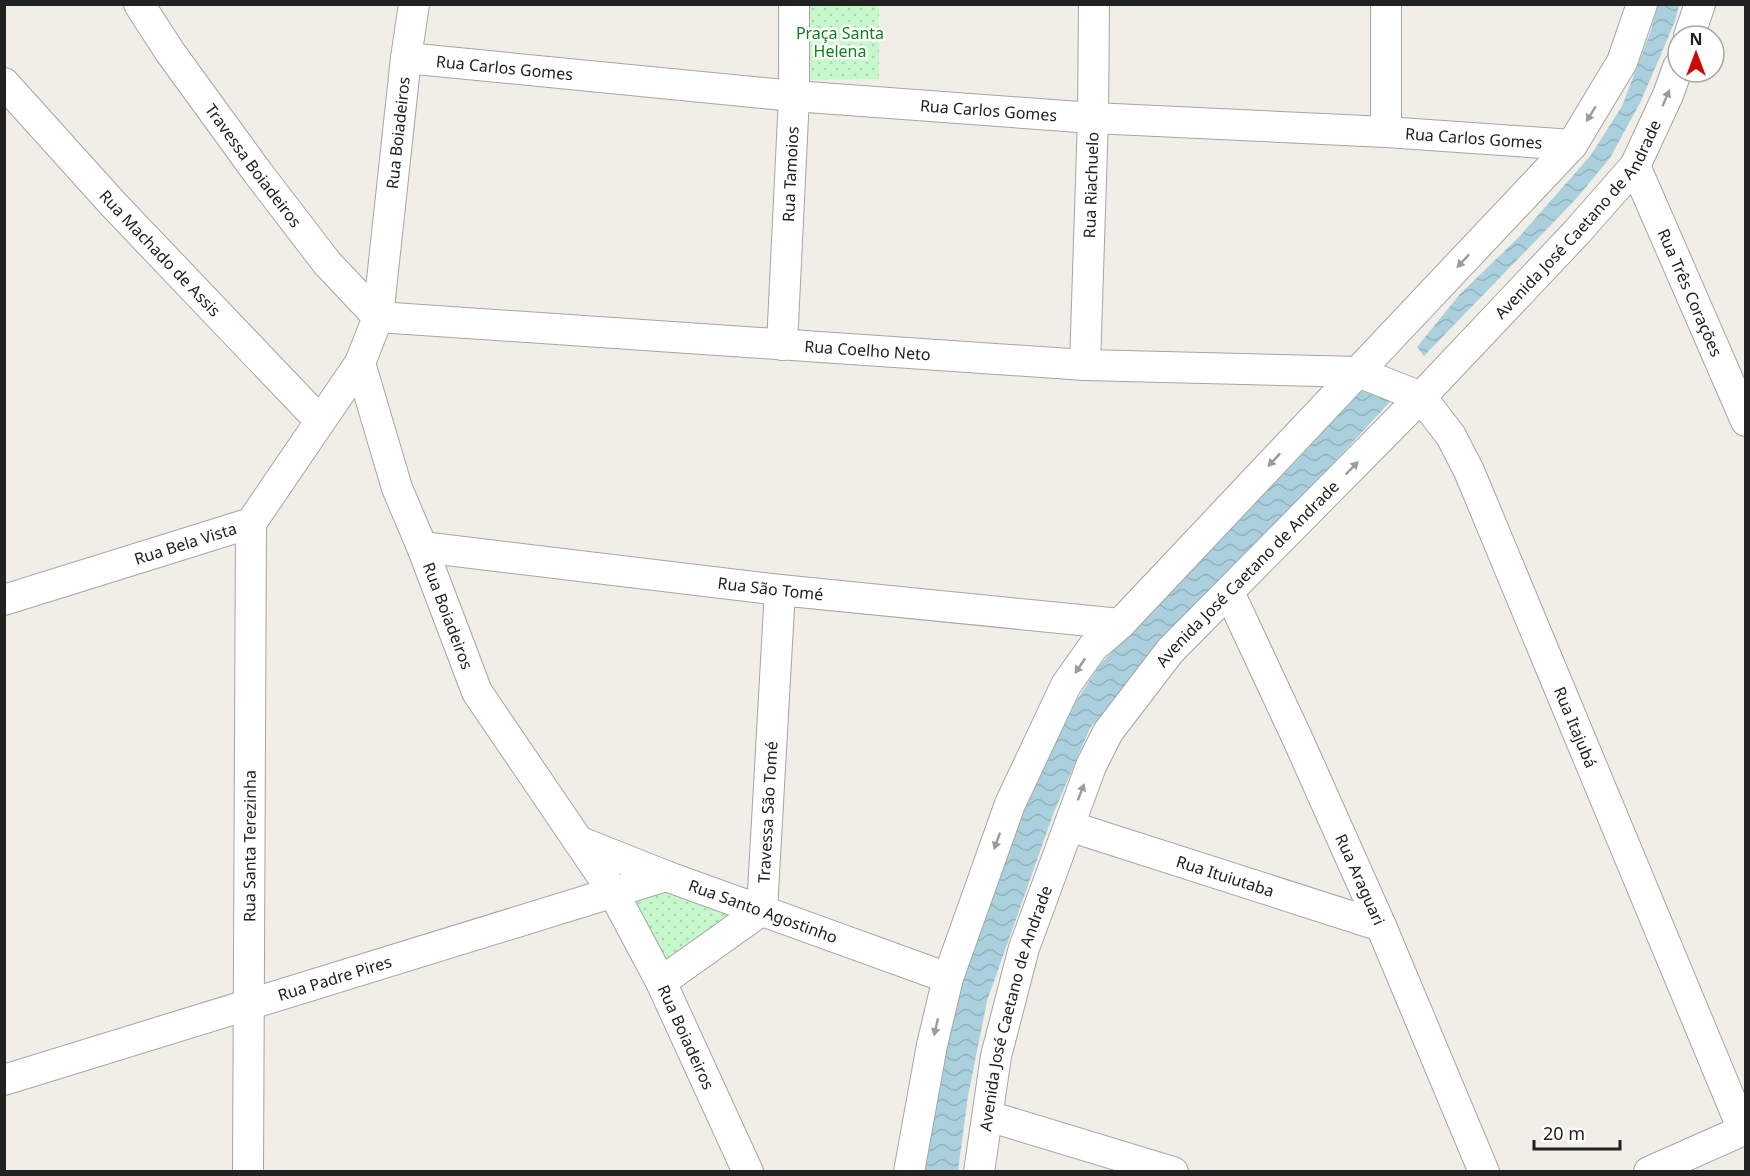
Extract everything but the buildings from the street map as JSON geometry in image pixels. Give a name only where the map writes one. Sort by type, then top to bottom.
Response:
[{"type":"street","name":"Travessa Boiadeiros","points":[[139,4],[170,52],[258,173],[327,263],[378,317]]},
{"type":"street","name":"Rua Boiadeiros","points":[[414,4],[378,317],[360,363],[397,488],[477,692],[613,892],[661,982],[748,1172]]},
{"type":"street","name":"Rua Tamoios","points":[[782,345],[794,96],[794,4]]},
{"type":"street","name":"Rua Riachuelo","points":[[1085,365],[1093,117],[1094,4]]},
{"type":"street","points":[[1386,4],[1386,132]]},
{"type":"street","points":[[909,1172],[932,1045],[948,978],[1010,804],[1066,685],[1093,647],[1120,624],[1572,145],[1622,62],[1642,4]]},
{"type":"street","points":[[1693,24],[1700,4]]},
{"type":"street","name":"Rua Carlos Gomes","points":[[406,58],[794,96],[1093,117],[1386,132],[1572,145]]},
{"type":"street","name":"Rua Machado de Assis","points":[[4,82],[114,205],[320,420]]},
{"type":"street","name":"Avenida José Caetano de Andrade","points":[[979,1172],[996,1056],[1024,948],[1091,766],[1108,732],[1170,651],[1421,397],[1635,166],[1672,84]]},
{"type":"street","name":"Rua Três Corações","points":[[1635,166],[1746,421]]},
{"type":"street","name":"Rua Coelho Neto","points":[[378,317],[1085,365],[1358,372]]},
{"type":"street","name":"Rua Bela Vista","points":[[4,600],[251,523],[360,363]]},
{"type":"street","name":"Rua Itajubá","points":[[1358,372],[1421,397],[1452,436],[1744,1130]]},
{"type":"street","name":"Rua Santa Terezinha","points":[[248,1172],[251,523]]},
{"type":"street","name":"Rua São Tomé","points":[[422,547],[780,590],[1120,624]]},
{"type":"street","name":"Travessa São Tomé","points":[[762,910],[780,590]]},
{"type":"street","name":"Rua Araguari","points":[[1229,592],[1381,926],[1484,1172]]},
{"type":"street","name":"Rua Ituiutaba","points":[[1069,826],[1381,926]]},
{"type":"street","name":"Rua Santo Agostinho","points":[[578,841],[666,876],[948,978]]},
{"type":"street","name":"Rua Padre Pires","points":[[4,1080],[666,876]]},
{"type":"street","points":[[661,982],[762,910]]},
{"type":"street","points":[[988,1116],[1173,1172]]},
{"type":"street","points":[[1649,1172],[1744,1130]]},
{"type":"green space","name":"Praça Santa Helena","points":[[802,5],[879,5],[879,79],[802,80]]},
{"type":"green space","points":[[666,884],[744,912],[664,972],[622,896]]},
{"type":"water","points":[[1658,5],[1679,5],[1674,24],[1666,24],[1666,42],[1641,101],[1610,158],[1576,199],[1424,356],[1417,347],[1460,294],[1519,237],[1591,155],[1622,106],[1650,33]]},
{"type":"water","points":[[1362,379],[1401,390],[1090,728],[1054,812],[987,1001],[968,1096],[958,1171],[924,1172],[938,1066],[974,936],[1040,770],[1068,714],[1099,666]]}]
